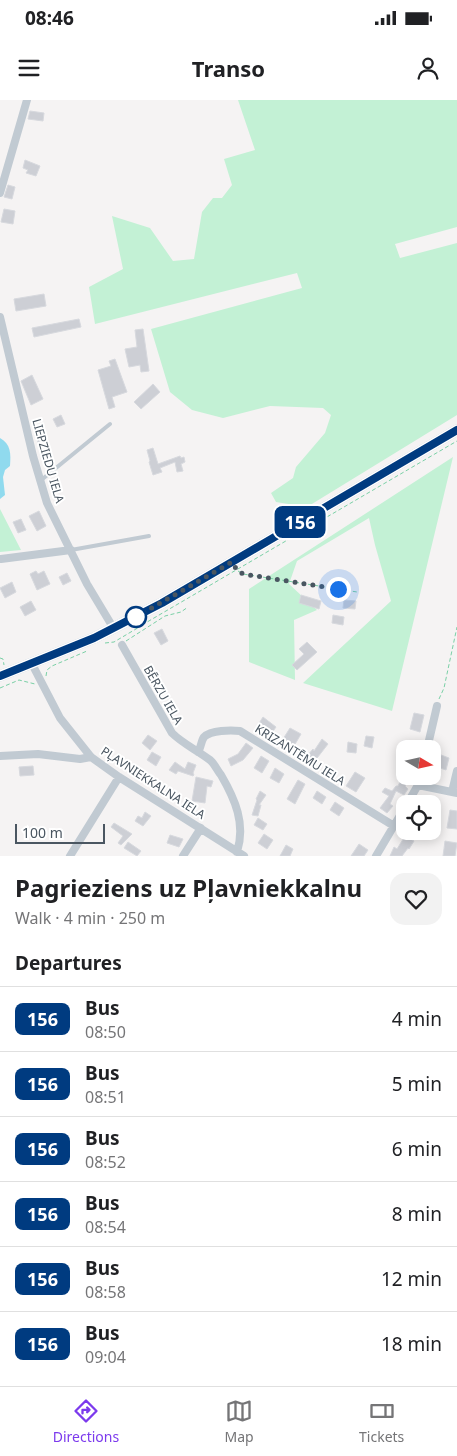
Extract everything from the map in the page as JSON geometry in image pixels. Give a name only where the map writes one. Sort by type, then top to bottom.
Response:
[{"type":"main road","points":[[2,671],[32,664],[114,629],[162,603],[457,430]]},
{"type":"street","points":[[0,193],[27,100]]},
{"type":"street","name":"LIEPZIEDU IELA","points":[[0,317],[40,482],[50,510],[87,584],[114,629]]},
{"type":"street","points":[[0,559],[70,550]]},
{"type":"street","name":"BĒRZU IELA","points":[[122,645],[172,732],[211,761],[228,787],[240,817],[240,854]]},
{"type":"street","name":"PĻAVNIEKKALNA IELA","points":[[32,664],[60,718],[91,757],[240,854]]},
{"type":"street","points":[[429,740],[437,706]]},
{"type":"street","name":"KRIZANTĒMU IELA","points":[[198,752],[207,735],[220,731],[240,732],[394,826]]},
{"type":"street","points":[[0,756],[38,754],[80,759],[91,757]]},
{"type":"street","points":[[412,795],[418,785],[455,792],[457,771]]},
{"type":"street","points":[[70,856],[119,777]]},
{"type":"street","points":[[376,856],[396,823]]},
{"type":"street","points":[[183,856],[201,828]]},
{"type":"lane","points":[[40,482],[110,424]]},
{"type":"lane","points":[[70,550],[150,536]]},
{"type":"path","points":[[99,646],[115,641],[457,441]]},
{"type":"path","points":[[237,570],[243,574],[357,592]]},
{"type":"path","points":[[122,645],[165,616],[181,612],[188,607]]},
{"type":"path","points":[[437,706],[444,688],[457,628]]},
{"type":"path","points":[[0,688],[19,680],[35,684],[41,682],[47,679],[48,668],[92,649]]},
{"type":"path","points":[[0,658],[3,659],[2,671]]},
{"type":"green space","points":[[238,100],[457,100],[457,227],[395,244],[400,258],[457,243],[457,415],[307,507],[276,502],[271,493],[293,478],[296,467],[325,433],[331,415],[323,408],[270,406],[223,418],[192,410],[170,392],[151,329],[302,288],[297,273],[95,324],[89,287],[123,269],[112,216],[150,228],[173,261],[194,259],[202,212],[213,198],[222,198],[232,185],[224,159],[255,150]]},
{"type":"green space","points":[[453,457],[392,711],[303,683],[391,601],[369,518],[297,561],[289,584],[317,610],[294,620],[295,680],[249,662],[249,589]]},
{"type":"green space","points":[[0,509],[21,550],[0,552]]},
{"type":"water","points":[[0,438],[4,440],[10,450],[10,466],[5,470],[3,477],[5,495],[0,499]]},
{"type":"building","points":[[30,111],[44,113],[43,121],[28,119]]},
{"type":"building","points":[[25,160],[40,166],[36,176],[26,173],[28,170],[23,168]]},
{"type":"building","points":[[8,185],[15,187],[12,199],[4,197]]},
{"type":"building","points":[[4,209],[15,211],[13,224],[1,222]]},
{"type":"building","points":[[44,294],[46,306],[16,311],[14,299]]},
{"type":"building","points":[[79,319],[81,327],[34,337],[32,328]]},
{"type":"building","points":[[143,329],[149,371],[141,372],[140,365],[129,367],[125,349],[137,347],[135,330]]},
{"type":"building","points":[[115,359],[127,392],[112,397],[115,407],[109,409],[98,370],[111,366],[109,361]]},
{"type":"building","points":[[32,375],[43,399],[31,405],[21,381]]},
{"type":"building","points":[[153,384],[160,392],[141,409],[134,402]]},
{"type":"building","points":[[61,415],[65,424],[57,427],[53,419]]},
{"type":"building","points":[[42,432],[47,443],[40,447],[35,435]]},
{"type":"building","points":[[153,448],[158,464],[180,456],[181,458],[184,457],[185,462],[181,464],[183,471],[177,472],[175,462],[160,468],[162,472],[153,475],[147,450]]},
{"type":"building","points":[[39,511],[46,526],[37,531],[29,516]]},
{"type":"building","points":[[21,519],[26,530],[18,533],[13,522]]},
{"type":"building","points":[[36,571],[38,574],[44,571],[50,584],[37,590],[30,574]]},
{"type":"building","points":[[67,573],[71,581],[63,585],[59,577]]},
{"type":"building","points":[[12,582],[16,592],[5,598],[0,588]]},
{"type":"building","points":[[301,595],[321,601],[319,609],[299,603]]},
{"type":"building","points":[[344,600],[356,601],[355,609],[343,608]]},
{"type":"building","points":[[31,601],[36,610],[25,616],[20,607]]},
{"type":"building","points":[[333,615],[344,617],[343,625],[332,623]]},
{"type":"building","points":[[162,629],[168,641],[161,645],[154,633]]},
{"type":"building","points":[[307,642],[317,652],[297,670],[292,665],[304,654],[299,649]]},
{"type":"building","points":[[414,713],[424,715],[420,732],[410,729]]},
{"type":"building","points":[[263,717],[276,727],[269,737],[256,728]]},
{"type":"building","points":[[290,728],[301,734],[294,746],[283,739]]},
{"type":"building","points":[[148,735],[157,741],[150,750],[142,743]]},
{"type":"building","points":[[366,736],[374,737],[372,748],[364,746]]},
{"type":"building","points":[[322,739],[328,744],[314,762],[307,756],[313,749],[314,751]]},
{"type":"building","points":[[348,742],[357,744],[356,753],[347,752]]},
{"type":"building","points":[[246,743],[253,748],[243,760],[231,766],[228,759],[238,754]]},
{"type":"building","points":[[152,752],[161,757],[156,766],[147,760]]},
{"type":"building","points":[[441,755],[449,758],[446,770],[441,768]]},
{"type":"building","points":[[261,756],[269,761],[262,773],[254,768]]},
{"type":"building","points":[[175,762],[185,769],[188,762],[196,765],[194,775],[178,771],[176,774],[169,770]]},
{"type":"building","points":[[33,766],[34,775],[20,776],[19,767]]},
{"type":"building","points":[[275,768],[284,774],[279,783],[270,778]]},
{"type":"building","points":[[355,772],[365,778],[356,792],[346,786]]},
{"type":"building","points":[[196,777],[213,781],[211,787],[207,786],[205,803],[192,801]]},
{"type":"building","points":[[298,780],[305,784],[295,804],[287,799]]},
{"type":"building","points":[[406,785],[408,789],[404,795],[396,791],[390,804],[393,806],[387,813],[380,808],[389,796],[382,792],[385,788],[392,791],[398,786]]},
{"type":"building","points":[[260,791],[266,795],[259,805],[261,805],[258,816],[252,815],[256,799]]},
{"type":"building","points":[[317,791],[326,797],[322,804],[313,798]]},
{"type":"building","points":[[335,802],[344,808],[339,816],[330,810]]},
{"type":"building","points":[[450,810],[457,811],[457,829],[447,828]]},
{"type":"building","points":[[145,812],[151,816],[143,826],[135,821],[138,816],[142,818]]},
{"type":"building","points":[[258,818],[267,824],[263,830],[254,825]]},
{"type":"building","points":[[114,823],[132,834],[121,845],[118,843],[123,836],[111,827]]},
{"type":"building","points":[[264,834],[273,840],[267,849],[258,843]]},
{"type":"building","points":[[170,835],[183,839],[179,847],[167,843]]},
{"type":"building","points":[[403,840],[414,841],[402,856],[390,856],[394,847],[397,849]]},
{"type":"building","points":[[445,841],[457,843],[455,856],[443,856]]},
{"type":"building","points":[[128,842],[141,851],[137,856],[124,848]]},
{"type":"building","points":[[359,844],[368,850],[364,856],[351,856]]},
{"type":"building","points":[[286,845],[293,849],[290,856],[280,856]]},
{"type":"bus line","name":"156","points":[[0,676],[114,629],[162,603],[457,430]]},
{"type":"route","points":[[136,617],[232,562],[237,570],[243,574],[338,589]]}]
